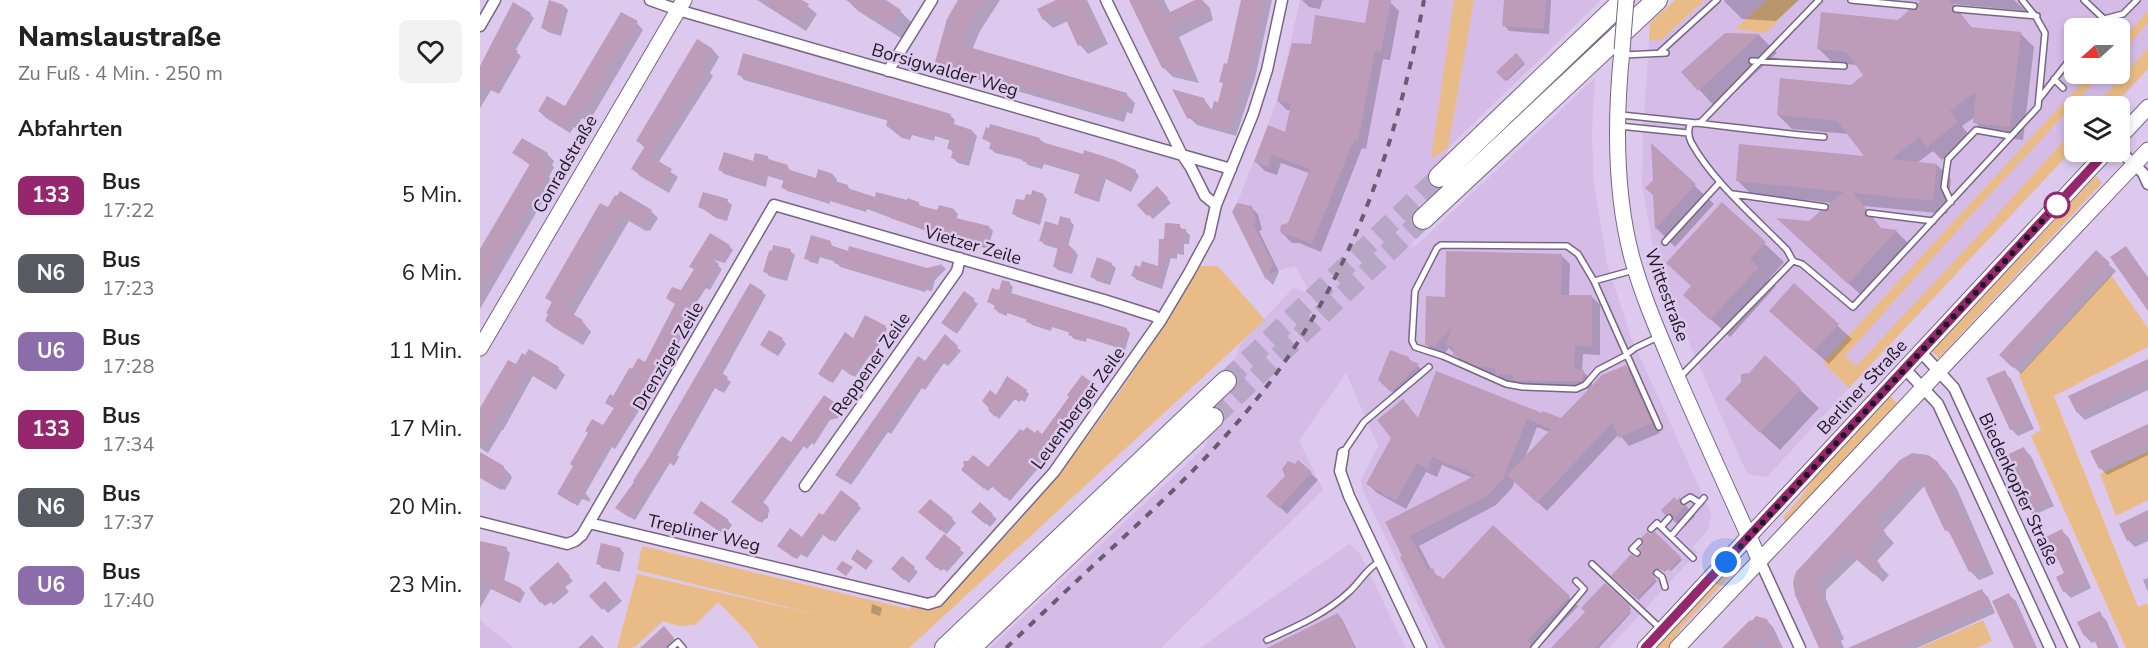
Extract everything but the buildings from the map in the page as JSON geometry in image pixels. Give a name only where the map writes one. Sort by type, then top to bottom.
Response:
[{"type":"highway","points":[[1438,177],[1625,0]]},
{"type":"highway","points":[[1423,219],[1657,0]]},
{"type":"highway","points":[[945,648],[1226,381]]},
{"type":"highway","points":[[970,648],[1213,418]]},
{"type":"main road","name":"Wittestraße","points":[[1625,0],[1617,121],[1621,200],[1635,270],[1678,380],[1760,561]]},
{"type":"main road","name":"Conradstraße","points":[[480,348],[681,5]]},
{"type":"main road","points":[[2130,126],[2148,107]]},
{"type":"main road","points":[[1677,648],[2148,150]]},
{"type":"main road","name":"Berliner Straße","points":[[1646,648],[2097,162]]},
{"type":"street","points":[[480,26],[495,0]]},
{"type":"street","name":"Borsigwalder Weg","points":[[650,0],[681,5],[888,71],[1231,169]]},
{"type":"street","points":[[888,71],[932,0]]},
{"type":"street","points":[[1106,0],[1181,153],[1205,196],[1216,205]]},
{"type":"street","name":"Leuenberger Zeile","points":[[928,604],[938,601],[1054,472],[1161,320],[1209,237],[1216,205],[1253,114],[1267,70],[1282,0]]},
{"type":"street","points":[[2130,160],[2143,174],[2148,184]]},
{"type":"street","name":"Vietzer Zeile","points":[[774,205],[1104,300],[1161,320]]},
{"type":"street","name":"Drenziger Zeile","points":[[589,523],[774,205]]},
{"type":"street","name":"Reppener Zeile","points":[[805,486],[957,271],[960,258]]},
{"type":"street","name":"Biedenkopfer Straße","points":[[1921,352],[1954,388],[2074,648]]},
{"type":"street","name":"Biedenkopfer Straße","points":[[1905,369],[1938,404],[2050,648]]},
{"type":"street","points":[[1343,453],[1340,471],[1349,496],[1421,648]]},
{"type":"street","points":[[480,522],[567,544],[582,535],[589,523]]},
{"type":"street","name":"Trepliner Weg","points":[[589,523],[928,604]]},
{"type":"street","points":[[1760,561],[1800,648]]},
{"type":"lane","points":[[1622,52],[1663,53],[1717,0]]},
{"type":"lane","points":[[1820,0],[1701,122],[1690,124],[1688,133],[1690,141],[1720,182],[1787,250],[1793,261],[1802,264],[1853,307],[1951,202],[1977,169],[2038,107],[2038,71],[2047,51],[2045,33],[2037,16],[2022,0]]},
{"type":"lane","points":[[1851,0],[1914,6]]},
{"type":"lane","points":[[2084,0],[2102,18]]},
{"type":"lane","points":[[2110,18],[2123,14],[2137,0]]},
{"type":"lane","points":[[1956,9],[2037,16]]},
{"type":"lane","points":[[1752,61],[1844,66]]},
{"type":"lane","points":[[2039,99],[2064,64]]},
{"type":"lane","points":[[2054,79],[2064,88]]},
{"type":"lane","points":[[1617,121],[1701,122],[1745,130],[1824,137]]},
{"type":"lane","points":[[1617,121],[1688,133]]},
{"type":"lane","points":[[1951,202],[1944,187],[1948,159],[1976,130],[2010,136]]},
{"type":"lane","points":[[1958,137],[1963,143]]},
{"type":"lane","points":[[1665,242],[1720,182]]},
{"type":"lane","points":[[1733,194],[1825,207]]},
{"type":"lane","points":[[1869,213],[1933,221]]},
{"type":"lane","points":[[1659,427],[1626,355],[1594,281],[1578,254],[1568,246],[1441,245],[1437,248],[1415,291],[1412,341],[1415,347],[1443,356],[1506,384],[1523,387],[1581,388],[1598,370],[1626,355],[1635,348],[1660,336]]},
{"type":"lane","points":[[1678,380],[1793,261]]},
{"type":"lane","points":[[1594,281],[1635,270]]},
{"type":"lane","points":[[1750,294],[1755,299]]},
{"type":"lane","points":[[1343,453],[1364,422],[1429,367]]},
{"type":"lane","points":[[1684,501],[1690,497],[1700,503]]},
{"type":"lane","points":[[1661,538],[1669,534],[1704,498]]},
{"type":"lane","points":[[1661,527],[1669,518]]},
{"type":"lane","points":[[1652,529],[1657,523],[1693,558]]},
{"type":"lane","points":[[1671,547],[1677,542]]},
{"type":"lane","points":[[1637,553],[1632,549],[1639,543]]},
{"type":"lane","points":[[1681,556],[1686,551]]},
{"type":"lane","points":[[1267,640],[1319,616],[1350,591],[1373,565],[1380,561]]},
{"type":"lane","points":[[1592,564],[1662,630]]},
{"type":"lane","points":[[1665,587],[1660,575],[1668,570]]},
{"type":"lane","points":[[1534,648],[1584,589],[1576,581]]},
{"type":"lane","points":[[671,648],[678,642],[683,648]]},
{"type":"shaded area","points":[[1300,0],[1601,0],[1449,147],[1411,248],[1417,245],[1595,78],[1592,132],[1594,184],[1607,264],[1631,337],[1711,513],[1708,530],[1693,547],[1698,552],[1609,648],[1439,648],[1363,491],[1361,480],[1378,446],[1346,373],[1299,441],[1323,490],[1161,648],[990,648],[1205,447],[1240,345],[1293,288],[1310,293],[1295,266],[1263,275],[1234,211],[1277,101]]},
{"type":"shaded area","points":[[1454,0],[1474,0],[1448,148],[1431,159]]},
{"type":"shaded area","points":[[1675,0],[1705,0],[1661,40],[1649,40],[1650,23]]},
{"type":"shaded area","points":[[1705,0],[2148,0],[2148,69],[2122,96],[2064,96],[2064,159],[1767,477],[1747,474],[1684,331],[1655,257],[1642,185],[1649,40],[1661,40]]},
{"type":"shaded area","points":[[1767,0],[1794,0],[1796,2],[1766,33],[1735,29]]},
{"type":"shaded area","points":[[2148,11],[2148,23],[2130,44],[2130,31]]},
{"type":"shaded area","points":[[2148,48],[2148,69],[2122,96],[2104,96],[2115,84],[2130,84],[2130,68]]},
{"type":"shaded area","points":[[2081,84],[2093,84],[2082,96],[2070,96]]},
{"type":"shaded area","points":[[2064,102],[2064,115],[1845,356],[1856,366],[2064,140],[2064,159],[1849,388],[1823,363]]},
{"type":"shaded area","points":[[2096,176],[2102,183],[1939,358],[1932,351]]},
{"type":"shaded area","points":[[1200,266],[1218,266],[1265,320],[909,648],[759,648],[749,634],[718,602],[695,625],[678,626],[663,621],[636,646],[617,648],[637,574],[819,615],[637,570],[642,546],[909,609],[913,602],[943,600],[1012,529],[1071,458],[1160,332]]},
{"type":"shaded area","points":[[2111,275],[2148,328],[2148,347],[2054,396],[2138,607],[2148,603],[2148,648],[2126,648],[2031,436],[2041,430],[2019,375]]},
{"type":"shaded area","points":[[1890,396],[1897,403],[1785,522],[1783,517],[1814,478]]},
{"type":"shaded area","points":[[2148,451],[2148,500],[2116,516],[2100,474]]},
{"type":"shaded area","points":[[1349,544],[1359,552],[1406,648],[1200,648]]},
{"type":"shaded area","points":[[1730,567],[1733,573],[1682,627],[1668,648],[1655,648]]},
{"type":"shaded area","points":[[480,620],[514,648],[480,648]]},
{"type":"shaded area","points":[[1983,620],[1992,641],[1976,648],[1919,648]]},
{"type":"tunnel","points":[[1226,381],[1439,177]]},
{"type":"tunnel","points":[[1213,418],[1423,219]]},
{"type":"railway","points":[[1006,648],[1151,512],[1208,455],[1260,395],[1292,351],[1321,304],[1366,208],[1385,157],[1400,106],[1424,0]]},
{"type":"bus line","name":"133","points":[[1645,648],[1775,511],[2097,162]]},
{"type":"route","points":[[1726,562],[2057,205]]}]
